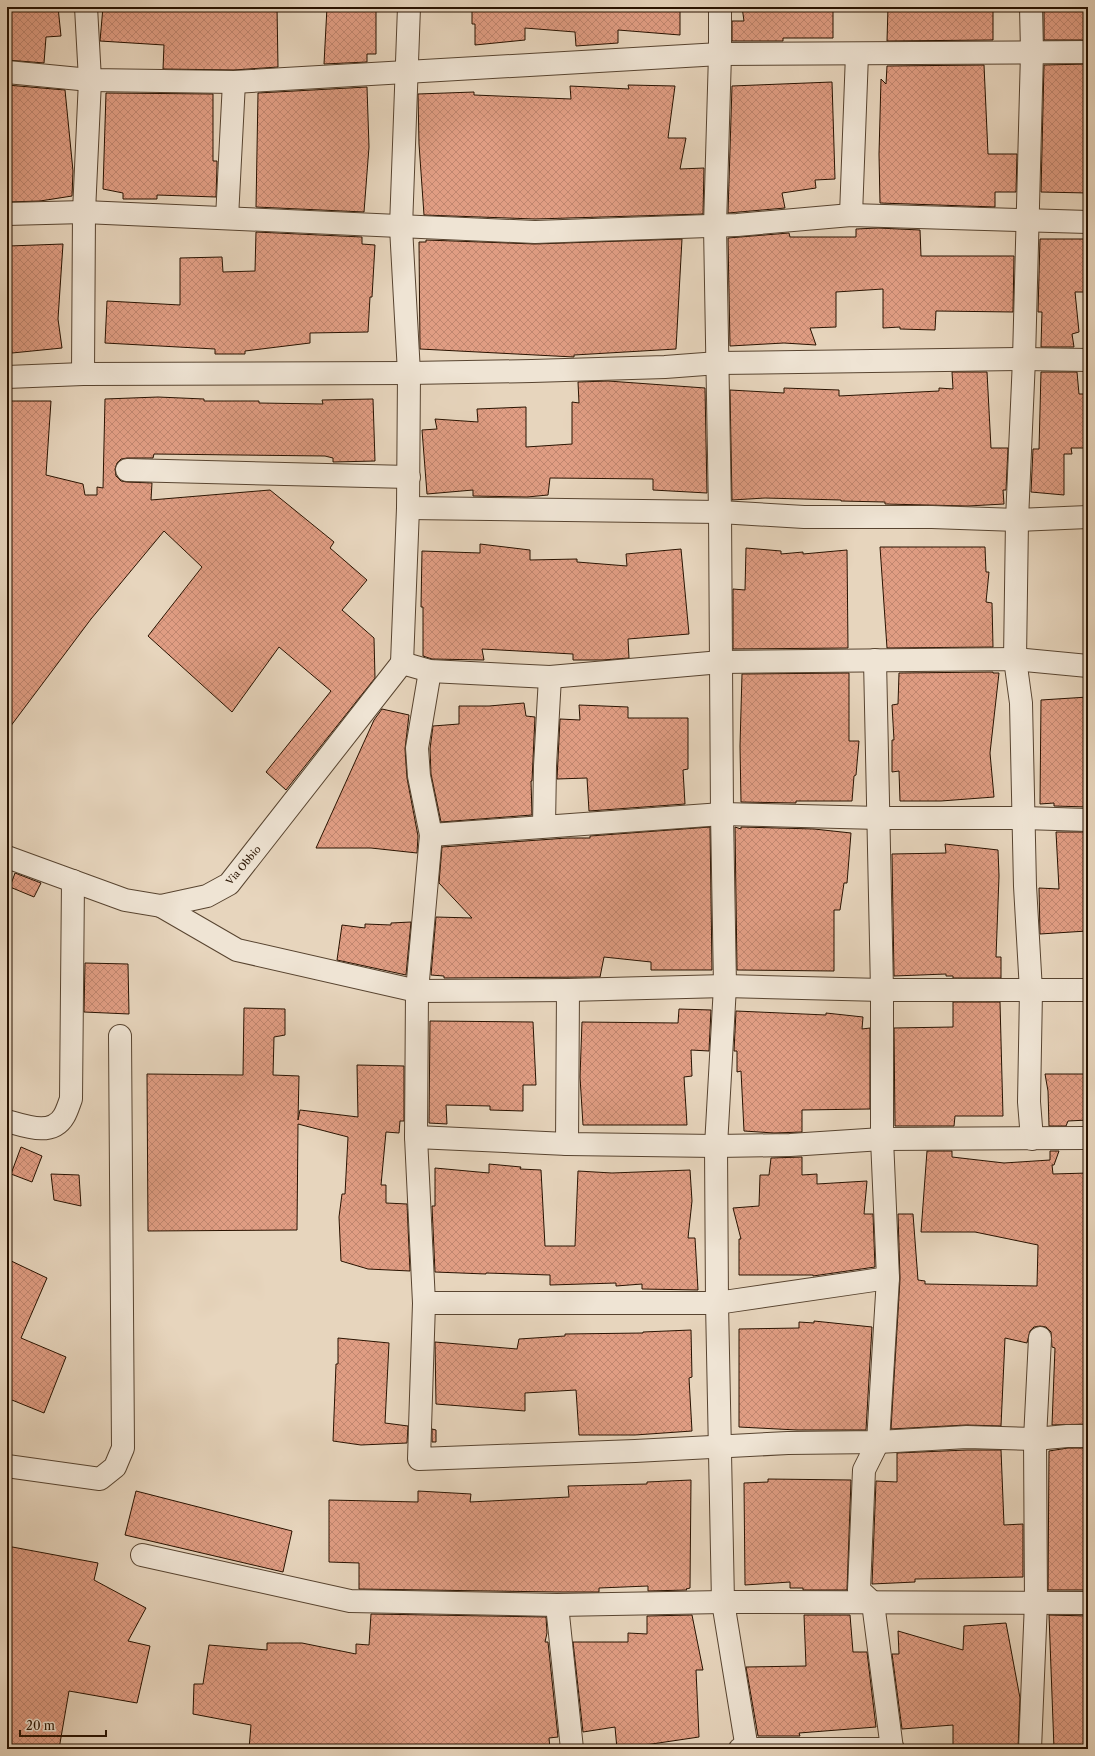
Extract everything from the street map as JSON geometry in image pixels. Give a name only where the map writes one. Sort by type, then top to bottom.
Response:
[{"type":"street","points":[[83,374],[84,212],[90,80],[86,7]]},
{"type":"street","points":[[409,7],[401,227],[409,373],[409,477],[402,663],[430,671],[550,677],[721,662],[1015,659],[1088,666]]},
{"type":"street","points":[[720,7],[715,226],[720,512],[725,986],[716,1146],[717,1303],[723,1602],[747,1749]]},
{"type":"street","points":[[1031,7],[1032,52],[1024,359],[1017,520],[1015,659],[1021,703],[1025,886],[1031,991],[1030,1102],[1032,1139]]},
{"type":"street","points":[[7,72],[90,80],[234,82],[720,54],[1088,52]]},
{"type":"street","points":[[851,215],[857,54]]},
{"type":"street","points":[[227,218],[234,82]]},
{"type":"street","points":[[7,214],[84,212],[534,232],[737,225],[851,215],[1088,222]]},
{"type":"street","points":[[7,377],[83,374],[409,373],[657,367],[718,363],[1024,359],[1088,360]]},
{"type":"street","points":[[127,470],[409,477]]},
{"type":"street","points":[[408,508],[720,512],[804,517],[932,517],[1017,520],[1088,517]]},
{"type":"street","points":[[740,1749],[893,1749],[873,1603],[860,1590],[864,1470],[878,1442],[888,1278],[882,1139],[882,990],[875,660]]},
{"type":"street","name":"Via Obbio","points":[[7,857],[125,900],[161,906],[207,896],[229,884],[402,663]]},
{"type":"street","points":[[430,671],[417,748],[419,776],[431,835],[417,991],[416,1137],[424,1303],[419,1459],[788,1443],[878,1442],[967,1437],[1035,1439],[1066,1436],[1088,1436]]},
{"type":"street","points":[[544,826],[545,766],[550,677]]},
{"type":"street","points":[[431,835],[722,814],[879,818],[1024,818],[1088,820]]},
{"type":"street","points":[[7,1121],[35,1129],[51,1128],[59,1123],[64,1116],[71,1099],[73,881]]},
{"type":"street","points":[[161,906],[238,950],[417,991],[568,990],[725,986],[882,990],[1088,990]]},
{"type":"street","points":[[567,1144],[568,990]]},
{"type":"street","points":[[7,1466],[100,1479],[115,1467],[122,1448],[120,1036]]},
{"type":"street","points":[[416,1137],[567,1144],[716,1146],[790,1145],[882,1139],[1088,1138]]},
{"type":"street","points":[[424,1303],[717,1303],[888,1278]]},
{"type":"street","points":[[1030,1749],[1036,1602],[1035,1439],[1040,1338]]},
{"type":"street","points":[[142,1556],[350,1601],[557,1605],[723,1602],[1088,1603]]},
{"type":"street","points":[[557,1605],[572,1749]]},
{"type":"building","points":[[7,7],[58,7],[61,36],[46,37],[44,63],[7,60]]},
{"type":"building","points":[[103,7],[241,7],[241,9],[277,7],[278,67],[234,70],[163,69],[164,45],[100,41]]},
{"type":"building","points":[[327,7],[376,7],[376,54],[367,54],[367,62],[324,64]]},
{"type":"building","points":[[472,7],[680,7],[680,35],[618,30],[618,43],[576,46],[575,32],[525,28],[525,40],[475,45],[475,24],[472,24]]},
{"type":"building","points":[[742,7],[833,7],[833,38],[783,38],[783,41],[732,41],[732,21],[744,21]]},
{"type":"building","points":[[888,7],[993,7],[993,40],[887,41]]},
{"type":"building","points":[[1044,7],[1088,7],[1088,40],[1044,40]]},
{"type":"building","points":[[1088,64],[1088,193],[1041,192],[1044,65]]},
{"type":"building","points":[[984,65],[988,154],[1017,154],[1016,192],[995,192],[995,207],[880,203],[879,154],[881,79],[886,84],[887,66]]},
{"type":"building","points":[[832,82],[835,179],[815,180],[816,188],[782,193],[785,208],[728,213],[732,86]]},
{"type":"building","points":[[7,85],[65,90],[73,171],[72,196],[40,201],[7,202]]},
{"type":"building","points":[[628,85],[675,86],[668,138],[686,138],[680,169],[704,168],[703,214],[535,219],[424,215],[419,144],[418,94],[474,92],[474,95],[571,99],[570,86],[629,89]]},
{"type":"building","points":[[367,87],[369,147],[364,212],[256,207],[258,93]]},
{"type":"building","points":[[106,93],[213,94],[213,161],[217,161],[216,197],[157,195],[157,199],[123,199],[123,193],[103,189]]},
{"type":"building","points":[[878,228],[920,230],[921,256],[1014,256],[1013,312],[936,311],[935,330],[900,329],[900,327],[883,328],[883,289],[836,292],[836,327],[810,328],[816,345],[784,343],[730,346],[728,238],[789,233],[790,237],[856,237],[856,229]]},
{"type":"building","points":[[256,232],[362,237],[362,244],[375,245],[368,332],[310,333],[310,343],[245,351],[245,354],[215,354],[215,349],[105,343],[107,301],[180,305],[180,258],[222,257],[223,272],[255,271]]},
{"type":"building","points":[[682,239],[676,349],[574,355],[574,357],[420,349],[419,242],[426,242],[426,240],[535,244]]},
{"type":"building","points":[[1040,239],[1084,239],[1085,292],[1075,292],[1079,332],[1072,334],[1074,347],[1041,347],[1042,312],[1038,312]]},
{"type":"building","points":[[63,244],[58,319],[62,348],[12,353],[7,321],[9,246]]},
{"type":"building","points":[[952,372],[987,372],[991,448],[1008,448],[1006,490],[1003,490],[1004,504],[968,506],[885,504],[885,502],[765,498],[732,500],[730,390],[784,393],[784,388],[839,390],[839,396],[939,391],[939,388],[953,389]]},
{"type":"building","points":[[1041,372],[1077,372],[1079,394],[1086,394],[1088,448],[1071,448],[1072,454],[1064,454],[1064,495],[1031,492],[1033,449],[1039,449]]},
{"type":"building","points":[[608,381],[705,388],[707,493],[653,490],[653,479],[550,478],[548,495],[527,497],[473,496],[473,490],[427,494],[422,430],[437,429],[435,419],[478,422],[477,409],[526,407],[526,447],[572,444],[572,402],[579,403],[578,382]]},
{"type":"building","points":[[158,397],[204,399],[204,401],[259,401],[259,403],[323,404],[322,400],[373,399],[375,461],[333,462],[333,458],[325,456],[154,454],[153,458],[121,459],[117,463],[115,469],[116,476],[121,481],[152,483],[151,500],[270,490],[334,542],[330,548],[367,580],[342,610],[374,638],[375,678],[286,790],[266,772],[331,691],[279,647],[232,712],[148,636],[202,567],[164,531],[91,619],[7,731],[7,401],[51,401],[46,475],[83,484],[85,495],[97,495],[97,487],[103,488],[105,399]]},
{"type":"building","points":[[480,544],[530,550],[530,560],[577,559],[577,562],[627,566],[626,554],[681,549],[689,634],[628,639],[629,658],[573,660],[573,654],[482,649],[484,660],[432,659],[423,656],[423,607],[421,607],[422,551],[480,553]]},
{"type":"building","points":[[880,547],[985,547],[986,572],[989,572],[986,602],[992,603],[993,647],[887,648]]},
{"type":"building","points":[[746,548],[781,551],[781,554],[803,552],[803,554],[847,550],[848,648],[733,649],[733,589],[745,590]]},
{"type":"building","points":[[849,673],[849,741],[859,741],[852,801],[796,801],[796,803],[741,802],[740,746],[742,674]]},
{"type":"building","points":[[899,673],[999,673],[990,753],[994,797],[941,801],[900,801],[899,771],[892,772],[892,740],[894,740],[892,705],[898,704]]},
{"type":"building","points":[[1088,697],[1088,807],[1054,806],[1054,803],[1040,804],[1041,700]]},
{"type":"building","points":[[524,703],[526,716],[535,717],[531,781],[532,815],[441,822],[431,774],[430,749],[433,726],[459,724],[459,706],[489,706]]},
{"type":"building","points":[[579,705],[628,707],[628,718],[688,718],[688,769],[683,770],[685,804],[589,811],[587,778],[557,779],[560,719],[580,720]]},
{"type":"building","points":[[382,709],[409,715],[405,749],[407,778],[418,836],[417,853],[371,848],[316,848],[374,720]]},
{"type":"building","points":[[710,827],[712,970],[651,970],[651,962],[604,957],[600,977],[444,978],[444,976],[431,975],[436,917],[472,918],[439,883],[442,847],[567,838],[590,838],[590,836]]},
{"type":"building","points":[[735,827],[741,829],[741,827],[814,829],[851,833],[847,883],[844,883],[840,910],[834,910],[834,971],[737,970]]},
{"type":"building","points":[[1056,832],[1088,832],[1088,884],[1086,884],[1087,931],[1040,934],[1039,888],[1059,889]]},
{"type":"building","points":[[945,844],[998,850],[999,876],[996,957],[1001,957],[1001,978],[953,978],[953,976],[946,976],[946,974],[894,976],[892,854],[946,853]]},
{"type":"building","points":[[15,873],[41,883],[34,897],[10,887]]},
{"type":"building","points":[[411,922],[406,975],[337,960],[342,925],[365,928],[365,924],[391,925],[391,923]]},
{"type":"building","points":[[85,963],[128,964],[129,1014],[84,1012]]},
{"type":"building","points":[[953,1002],[1000,1002],[1003,1116],[955,1116],[954,1126],[895,1126],[894,1028],[953,1027]]},
{"type":"building","points":[[244,1008],[285,1009],[285,1035],[274,1037],[273,1075],[299,1076],[298,1120],[300,1110],[358,1117],[357,1065],[404,1066],[404,1121],[400,1121],[399,1133],[386,1132],[381,1185],[386,1185],[386,1203],[407,1204],[410,1271],[368,1269],[341,1261],[339,1217],[342,1194],[345,1194],[348,1137],[298,1124],[297,1230],[148,1231],[147,1074],[243,1075]]},
{"type":"building","points":[[679,1009],[711,1010],[709,1051],[691,1050],[692,1076],[684,1077],[687,1125],[583,1125],[580,1077],[582,1022],[678,1023]]},
{"type":"building","points":[[736,1011],[826,1015],[826,1013],[863,1017],[862,1029],[870,1028],[870,1109],[802,1110],[802,1132],[774,1133],[744,1131],[741,1071],[737,1072],[737,1051],[734,1051]]},
{"type":"building","points":[[430,1021],[533,1022],[536,1085],[523,1085],[523,1111],[490,1110],[490,1106],[446,1105],[447,1124],[429,1123]]},
{"type":"building","points":[[1045,1074],[1088,1074],[1088,1120],[1068,1121],[1066,1126],[1049,1126],[1048,1091]]},
{"type":"building","points":[[21,1147],[42,1156],[32,1182],[11,1174]]},
{"type":"building","points":[[927,1151],[952,1151],[952,1157],[1004,1163],[1050,1160],[1050,1151],[1059,1151],[1054,1165],[1052,1165],[1053,1174],[1088,1173],[1088,1424],[1052,1425],[1055,1348],[1052,1347],[1051,1332],[1046,1327],[1040,1326],[1034,1327],[1030,1331],[1027,1343],[1005,1338],[1001,1426],[966,1425],[891,1429],[900,1279],[898,1214],[913,1214],[918,1280],[925,1281],[925,1284],[1037,1286],[1038,1245],[975,1232],[921,1232]]},
{"type":"building","points":[[802,1157],[802,1175],[817,1174],[817,1184],[867,1181],[864,1214],[873,1214],[875,1267],[813,1276],[739,1275],[739,1239],[741,1239],[733,1208],[759,1206],[760,1175],[769,1175],[771,1158]]},
{"type":"building","points":[[489,1164],[521,1167],[520,1169],[541,1170],[545,1246],[575,1246],[578,1171],[612,1173],[690,1170],[692,1201],[688,1238],[695,1238],[698,1290],[642,1289],[642,1284],[616,1286],[616,1283],[550,1285],[550,1275],[435,1272],[432,1206],[435,1206],[435,1168],[489,1173]]},
{"type":"building","points":[[51,1174],[79,1175],[81,1206],[54,1200]]},
{"type":"building","points":[[7,1259],[47,1278],[21,1338],[66,1357],[44,1413],[7,1398]]},
{"type":"building","points":[[814,1321],[872,1327],[866,1430],[797,1430],[739,1427],[739,1329],[799,1328],[799,1322],[814,1323]]},
{"type":"building","points":[[691,1330],[692,1377],[689,1378],[692,1431],[635,1435],[579,1435],[576,1390],[525,1393],[525,1411],[436,1404],[435,1342],[517,1349],[519,1339],[565,1336],[565,1334],[643,1333]]},
{"type":"building","points":[[338,1338],[389,1343],[385,1423],[408,1426],[407,1443],[361,1445],[333,1441],[336,1364],[338,1364]]},
{"type":"building","points":[[432,1429],[436,1430],[436,1442],[432,1442]]},
{"type":"building","points":[[1068,1448],[1088,1448],[1088,1590],[1048,1590],[1049,1451]]},
{"type":"building","points":[[1001,1450],[1004,1525],[1023,1524],[1023,1577],[915,1579],[915,1582],[872,1584],[876,1481],[897,1482],[897,1453]]},
{"type":"building","points":[[768,1479],[851,1480],[847,1590],[803,1590],[803,1588],[790,1588],[790,1582],[745,1585],[744,1483],[768,1482]]},
{"type":"building","points":[[691,1480],[690,1588],[686,1589],[687,1590],[648,1591],[648,1586],[599,1588],[599,1592],[359,1589],[359,1563],[329,1562],[329,1500],[418,1502],[418,1491],[471,1494],[470,1502],[569,1497],[568,1486],[647,1484],[647,1482]]},
{"type":"building","points":[[136,1491],[292,1531],[283,1572],[125,1535]]},
{"type":"building","points":[[7,1546],[98,1563],[94,1580],[146,1608],[128,1641],[150,1646],[137,1703],[69,1691],[59,1749],[7,1749]]},
{"type":"building","points":[[371,1614],[546,1617],[547,1633],[545,1642],[548,1642],[558,1737],[549,1738],[550,1749],[249,1749],[251,1725],[193,1714],[194,1684],[203,1684],[209,1645],[267,1650],[267,1643],[302,1643],[356,1654],[356,1644],[369,1645]]},
{"type":"building","points":[[692,1615],[703,1670],[696,1670],[699,1737],[645,1745],[645,1749],[617,1749],[615,1727],[583,1732],[573,1642],[628,1642],[628,1633],[647,1634],[647,1616]]},
{"type":"building","points":[[804,1615],[850,1615],[853,1652],[867,1652],[876,1727],[799,1733],[800,1736],[758,1736],[746,1667],[806,1666]]},
{"type":"building","points":[[1049,1615],[1088,1616],[1088,1749],[1054,1749]]},
{"type":"building","points":[[1006,1623],[1020,1698],[1018,1749],[953,1748],[953,1725],[902,1729],[892,1654],[899,1654],[898,1631],[963,1650],[964,1626]]}]
